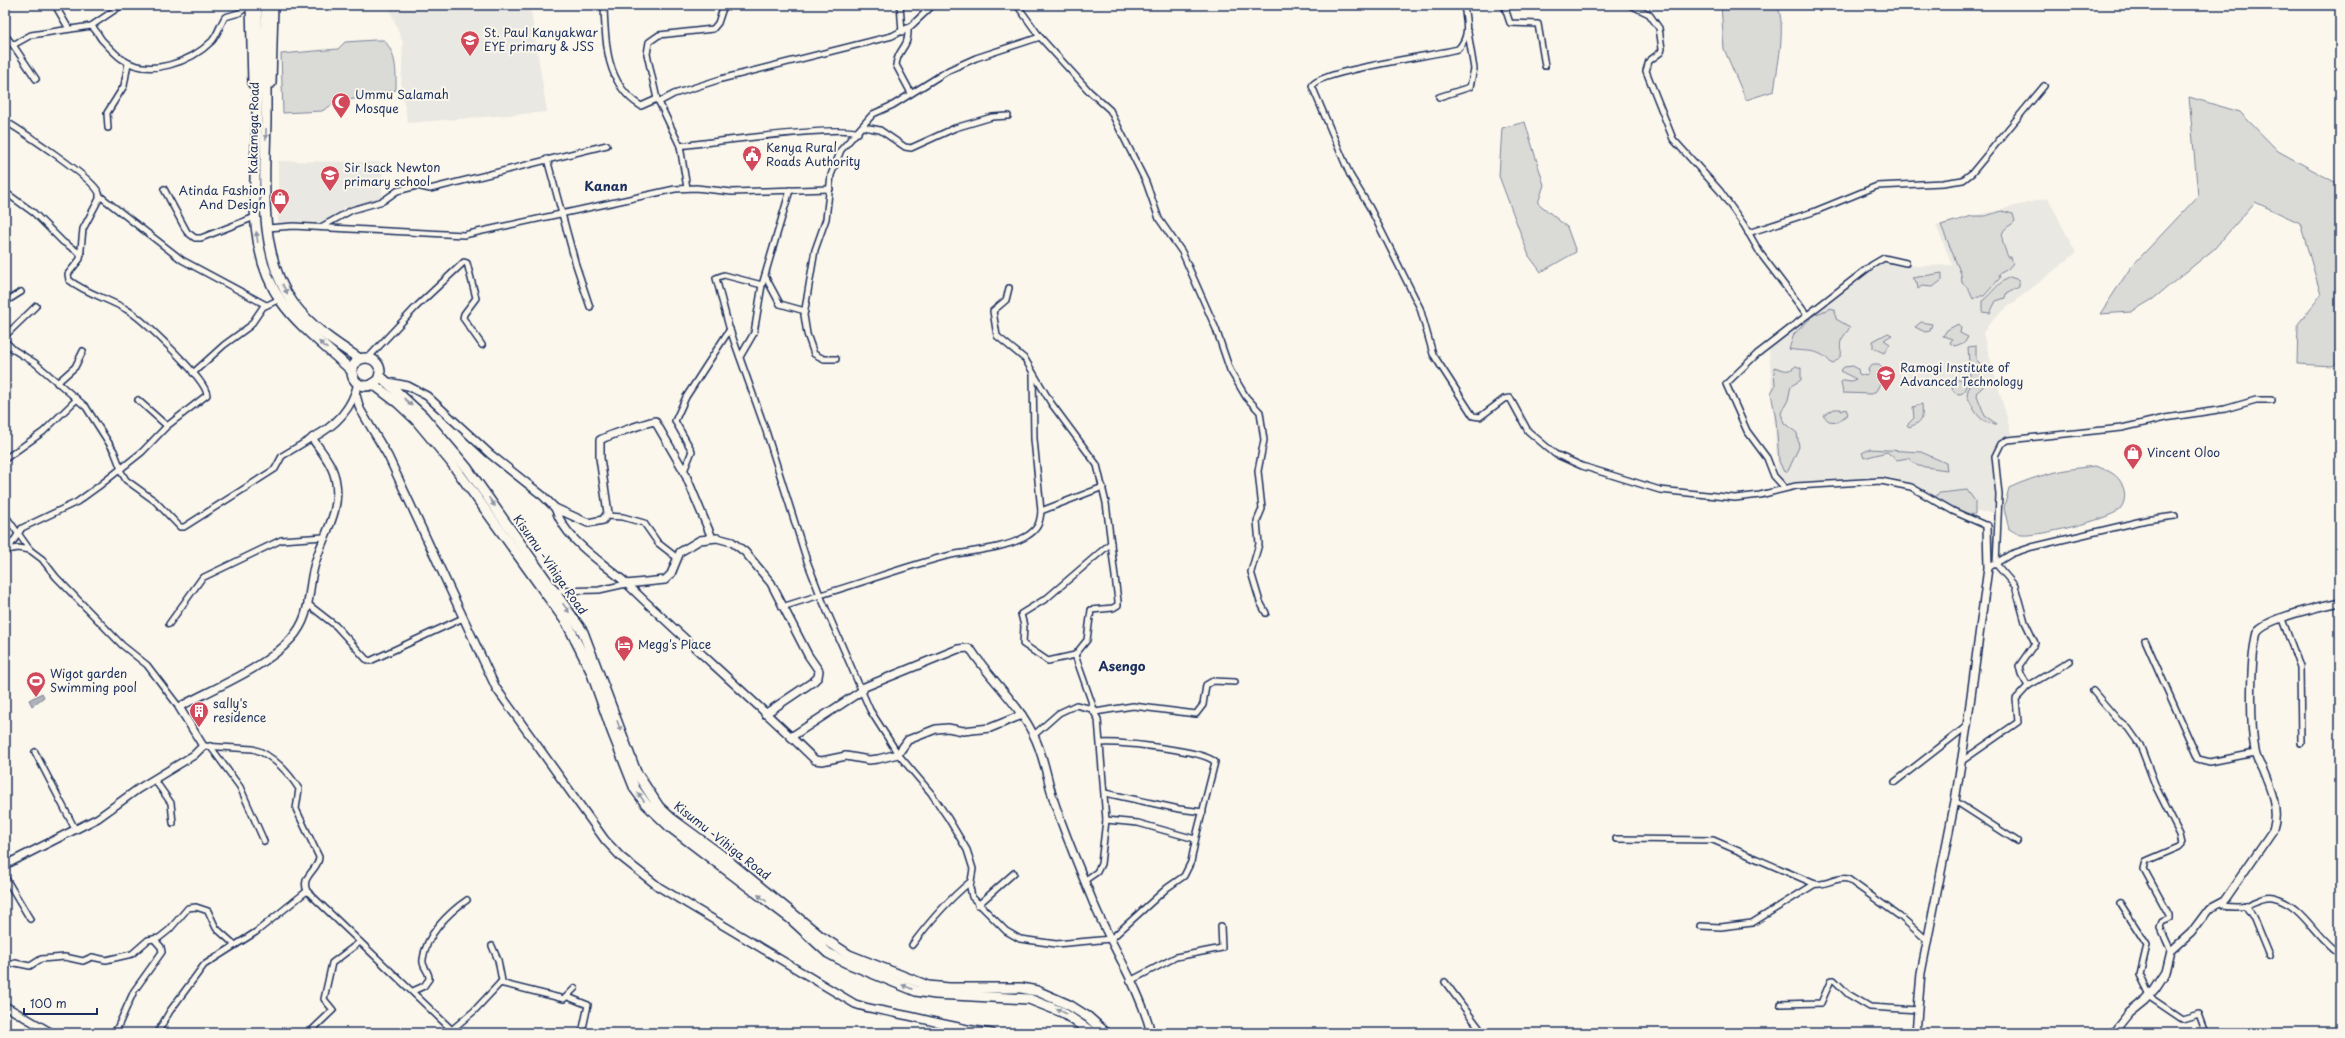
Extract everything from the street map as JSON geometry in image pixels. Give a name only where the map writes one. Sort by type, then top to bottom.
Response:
[{"type":"highway","points":[[250,5],[252,72],[262,96]]},
{"type":"highway","points":[[257,5],[262,96],[255,217],[261,255],[268,275],[280,300],[302,326],[352,371],[358,383],[363,385],[372,384],[380,376],[379,365],[364,358],[352,371]]},
{"type":"highway","name":"Kakamega Road","points":[[266,5],[262,96],[265,195],[270,246],[277,272],[293,303],[318,331],[364,358]]},
{"type":"highway","points":[[262,96],[271,87],[273,5]]},
{"type":"highway","name":"Kisumu -Vihiga Road","points":[[380,376],[423,416],[467,468],[583,632],[591,649],[631,759],[642,783],[660,808],[684,829],[721,855],[820,936],[849,955],[928,986],[949,988],[1021,988],[1037,991],[1068,1005],[1088,1017],[1106,1033]]},
{"type":"highway","name":"Kisumu -Vihiga Road","points":[[372,384],[416,420],[451,462],[567,623],[591,670],[612,731],[635,789],[646,804],[670,827],[791,920],[824,949],[845,962],[925,992],[1029,999],[1062,1012],[1093,1033]]},
{"type":"street","points":[[55,5],[69,29]]},
{"type":"street","points":[[13,45],[31,35],[91,26],[122,5]]},
{"type":"street","points":[[91,26],[103,40],[128,63],[151,67],[176,64],[190,57],[213,40],[225,17],[239,13],[250,5]]},
{"type":"street","points":[[604,5],[604,37],[613,74],[618,85],[630,100],[640,106],[721,79],[800,60],[902,32],[933,5]]},
{"type":"street","points":[[687,188],[680,146],[658,100],[647,54],[649,42],[659,35],[713,29],[718,23],[724,5]]},
{"type":"street","points":[[900,5],[902,32]]},
{"type":"street","points":[[1017,5],[1040,37],[1090,91],[1110,110],[1146,182],[1159,218],[1182,252],[1216,329],[1230,370],[1246,397],[1260,412],[1264,440],[1258,471],[1262,509],[1257,521],[1259,544],[1251,572],[1260,602],[1266,613]]},
{"type":"street","points":[[1439,97],[1467,89],[1471,84],[1474,69],[1464,5]]},
{"type":"street","points":[[1504,5],[1510,23],[1538,24],[1545,66]]},
{"type":"street","points":[[1630,5],[1649,14],[1658,28],[1662,49],[1661,52],[1648,61],[1646,72],[1673,139],[1720,190],[1760,253],[1807,315]]},
{"type":"street","points":[[908,28],[907,44],[898,54],[896,65],[911,93]]},
{"type":"street","points":[[1468,31],[1458,49],[1348,72],[1318,80],[1312,86],[1350,175],[1370,208],[1420,308],[1434,354],[1473,416],[1478,418],[1504,399],[1510,398],[1514,401],[1521,422],[1528,432],[1555,454],[1582,466],[1660,490],[1735,498],[1760,495],[1786,488],[1867,481],[1899,484],[1911,487],[1948,509],[1987,526],[1988,568],[1967,726],[1955,801],[1927,940],[1916,1033]]},
{"type":"street","points":[[5,35],[36,80]]},
{"type":"street","points":[[836,359],[824,360],[814,354],[804,323],[815,250],[828,213],[830,189],[838,154],[858,133],[873,114],[888,108],[962,64],[1040,37]]},
{"type":"street","points":[[108,128],[107,113],[124,86],[128,63]]},
{"type":"street","points":[[1748,233],[1812,212],[1877,186],[1943,183],[1963,180],[1972,173],[2044,86]]},
{"type":"street","points":[[864,126],[880,130],[905,147],[911,148],[955,128],[992,117],[1008,116]]},
{"type":"street","points":[[5,121],[41,144],[72,168],[96,187],[100,196],[182,260],[266,305]]},
{"type":"street","points":[[680,146],[812,132],[852,130],[858,133]]},
{"type":"street","points":[[321,227],[352,210],[383,201],[397,191],[417,186],[430,189],[607,145]]},
{"type":"street","points":[[547,159],[562,215],[590,307]]},
{"type":"street","points":[[164,188],[187,232],[195,238],[201,238],[255,217]]},
{"type":"street","points":[[268,228],[321,227],[455,236],[687,188],[732,192],[830,189]]},
{"type":"street","points":[[740,357],[754,333],[762,285],[790,190]]},
{"type":"street","points":[[5,192],[34,213],[63,242],[81,254]]},
{"type":"street","points":[[6,552],[19,532],[28,524],[77,502],[121,469],[168,426],[207,395],[206,389],[193,373],[155,332],[135,316],[69,280],[68,274],[80,259],[83,229],[100,196]]},
{"type":"street","points":[[1786,488],[1774,476],[1767,458],[1747,432],[1726,386],[1757,354],[1882,258],[1906,263]]},
{"type":"street","points":[[364,358],[464,262],[466,263],[476,298],[464,314],[463,318],[482,344]]},
{"type":"street","points":[[762,285],[724,275],[716,278],[730,329],[807,561],[820,595],[870,710],[898,754],[931,793],[960,838],[972,864],[970,882],[972,897],[978,905],[1006,932],[1020,940],[1056,944],[1111,940],[1152,901],[1184,876],[1191,862],[1195,839],[1216,765],[1214,760],[1184,752],[1128,742],[1100,743]]},
{"type":"street","points":[[765,276],[780,304],[805,311]]},
{"type":"street","points":[[1009,288],[1006,300],[993,311],[995,333],[1000,340],[1025,360],[1051,403],[1097,465],[1103,487],[1116,576],[1118,605],[1113,608],[1091,610],[1088,640],[1075,655],[1052,661],[1042,659],[1023,644],[1024,626],[1020,615],[1047,598],[1111,543]]},
{"type":"street","points":[[5,302],[21,292]]},
{"type":"street","points":[[193,373],[224,344],[250,326],[258,312],[266,305],[280,300]]},
{"type":"street","points":[[5,336],[36,306]]},
{"type":"street","points":[[684,471],[692,451],[675,421],[686,397],[730,329]]},
{"type":"street","points":[[5,341],[14,350],[35,363],[77,399],[94,417],[114,451],[126,480],[154,500],[177,524],[184,527],[275,469],[282,456],[333,426],[343,416],[356,395],[358,383]]},
{"type":"street","points":[[57,383],[75,367],[83,351]]},
{"type":"street","points":[[782,607],[951,556],[990,549],[1026,536],[1038,526],[1041,511],[1034,439],[1033,373]]},
{"type":"street","points":[[388,382],[408,386],[428,396],[490,454],[543,496],[555,508],[588,522],[600,522],[607,516],[624,517],[644,523],[658,543],[676,557]]},
{"type":"street","points":[[356,395],[360,409],[388,456],[462,618],[496,688],[592,824],[620,857],[659,887],[855,1004],[871,1010],[894,1012],[960,1029],[992,1033]]},
{"type":"street","points":[[5,459],[43,432],[77,399]]},
{"type":"street","points":[[138,400],[168,426]]},
{"type":"street","points":[[2028,686],[2022,677],[2019,666],[2035,643],[2025,622],[2014,586],[1996,564],[1999,495],[1996,456],[1998,449],[2004,441],[2122,428],[2166,418],[2225,409],[2256,400],[2272,400]]},
{"type":"street","points":[[607,516],[608,498],[599,443],[601,438],[622,433],[641,423],[655,420],[684,471],[712,538]]},
{"type":"street","points":[[180,706],[253,667],[275,652],[296,633],[309,606],[314,568],[324,537],[336,509],[336,483],[330,465],[312,438]]},
{"type":"street","points":[[1041,511],[1103,487]]},
{"type":"street","points":[[555,508],[560,522],[594,558],[626,584],[791,738],[819,761],[846,756],[869,760],[898,754],[908,740],[936,729],[948,728],[963,732],[990,728],[1022,715]]},
{"type":"street","points":[[5,515],[19,532],[30,550],[42,559],[56,577],[122,645],[147,665],[180,706],[206,746],[240,787],[264,841]]},
{"type":"street","points":[[1988,568],[2011,554],[2032,547],[2146,520],[2175,516]]},
{"type":"street","points":[[169,624],[202,578],[253,552],[281,540],[324,537]]},
{"type":"street","points":[[554,591],[599,590],[626,584],[665,580],[673,570],[676,557],[690,545],[712,538],[732,542],[745,552],[771,583],[782,607],[818,669],[819,674],[814,681],[765,714]]},
{"type":"street","points":[[6,552],[18,548],[30,550]]},
{"type":"street","points":[[2113,1033],[2129,1013],[2149,996],[2166,972],[2171,951],[2190,933],[2205,914],[2219,904],[2236,886],[2250,862],[2273,830],[2277,819],[2267,780],[2255,754],[2252,696],[2256,635],[2262,627],[2282,619],[2311,608],[2340,602]]},
{"type":"street","points":[[309,606],[336,626],[366,659],[370,661],[462,618]]},
{"type":"street","points":[[2282,619],[2300,667],[2301,743]]},
{"type":"street","points":[[2145,640],[2198,759],[2210,762],[2255,754]]},
{"type":"street","points":[[791,738],[862,689],[958,649],[968,648],[1022,715],[1034,735],[1055,806],[1084,881],[1098,916],[1141,1000],[1151,1033]]},
{"type":"street","points":[[1075,655],[1095,712],[1105,793],[1106,820],[1101,864],[1098,872],[1084,881]]},
{"type":"street","points":[[1962,761],[2018,722],[2016,699],[2028,686],[2070,661]]},
{"type":"street","points":[[1034,735],[1048,722],[1072,706],[1079,705],[1095,712],[1133,706],[1196,714],[1203,705],[1206,684],[1213,681],[1235,682]]},
{"type":"street","points":[[2093,691],[2118,720],[2128,728],[2140,744],[2156,786],[2180,835],[2182,844],[2179,847],[2146,861],[2144,869],[2169,915],[2168,919],[2162,922],[2160,927],[2171,951]]},
{"type":"street","points":[[1895,782],[1967,726]]},
{"type":"street","points":[[5,865],[75,830],[116,807],[154,779],[206,746],[247,748],[260,751],[284,770],[296,783],[300,791],[296,809],[319,857],[318,862],[306,878],[307,891],[413,990],[450,1032],[474,1011],[500,983],[502,977],[492,946]]},
{"type":"street","points":[[35,752],[75,830]]},
{"type":"street","points":[[154,779],[171,803],[172,823]]},
{"type":"street","points":[[1105,793],[1179,809],[1203,812]]},
{"type":"street","points":[[1955,801],[2017,841]]},
{"type":"street","points":[[1106,820],[1138,823],[1195,839]]},
{"type":"street","points":[[1616,839],[1714,840],[1815,884],[1824,884],[1842,878],[1852,880],[1902,918],[1927,940]]},
{"type":"street","points":[[978,905],[1014,873]]},
{"type":"street","points":[[5,877],[30,919]]},
{"type":"street","points":[[912,945],[932,918],[950,898],[970,882]]},
{"type":"street","points":[[1700,926],[1721,927],[1752,923],[1815,884]]},
{"type":"street","points":[[159,1030],[198,971],[209,961],[289,908],[307,891]]},
{"type":"street","points":[[2219,904],[2236,907],[2267,898],[2280,901],[2303,915],[2330,948],[2340,954]]},
{"type":"street","points":[[413,990],[424,986],[428,979],[422,960],[432,937],[452,912],[467,900]]},
{"type":"street","points":[[2120,903],[2147,945],[2140,975],[2149,996],[2182,1019],[2199,1014],[2206,1033]]},
{"type":"street","points":[[2245,905],[2253,918],[2268,956]]},
{"type":"street","points":[[5,967],[17,963],[30,966],[39,959],[65,957],[83,961],[94,957],[106,960],[134,954],[148,940],[154,939],[169,930],[188,908],[196,907],[208,911],[216,928],[235,945]]},
{"type":"street","points":[[1130,981],[1176,956],[1222,948],[1221,926]]},
{"type":"street","points":[[115,1033],[128,1002],[162,952],[161,947],[154,939]]},
{"type":"street","points":[[304,1033],[311,1031],[333,1010],[324,999],[332,963],[360,942]]},
{"type":"street","points":[[1780,1004],[1821,1003],[1832,980],[1838,982],[1848,994],[1870,1007],[1918,1010]]},
{"type":"street","points":[[1445,982],[1483,1033]]},
{"type":"street","points":[[500,983],[562,999],[568,997],[575,988]]},
{"type":"street","points":[[568,997],[588,1005],[582,1033]]},
{"type":"street","points":[[5,1006],[52,1033]]},
{"type":"shaded area","name":"St. Paul Kanyakwar EYE primary & JSS","points":[[388,5],[530,5],[547,112],[408,123],[401,89],[403,43]]},
{"type":"shaded area","points":[[1721,5],[1777,5],[1780,14],[1781,35],[1774,91],[1746,100],[1724,49]]},
{"type":"shaded area","points":[[384,40],[394,58],[396,70],[396,90],[335,103],[322,111],[283,113],[281,54],[338,49],[345,42]]},
{"type":"shaded area","points":[[2189,97],[2240,112],[2278,151],[2340,185],[2340,359],[2333,366],[2297,364],[2298,324],[2321,295],[2300,223],[2255,202],[2214,249],[2153,299],[2131,312],[2100,314],[2131,267],[2198,196]]},
{"type":"shaded area","points":[[1525,122],[1544,185],[1538,203],[1567,227],[1576,252],[1541,272],[1529,256],[1499,176],[1502,128]]},
{"type":"shaded area","name":"Sir Isack Newton primary school","points":[[278,161],[383,162],[382,198],[343,208],[343,213],[319,225],[278,225]]},
{"type":"shaded area","name":"Ramogi Institute of Advanced Technology","points":[[2048,198],[2076,253],[1993,319],[1983,333],[2012,436],[2000,441],[1993,457],[1995,500],[1993,512],[1946,512],[1892,478],[1786,486],[1778,475],[1769,349],[1883,261],[1916,266],[1952,265],[1936,225]]},
{"type":"shaded area","points":[[2002,211],[2013,214],[2015,221],[2005,229],[2002,235],[2008,257],[2011,257],[2013,263],[2008,269],[1999,274],[2000,278],[1984,296],[1978,296],[1973,299],[1968,288],[1962,283],[1961,274],[1941,225],[1972,216],[1985,216]]},
{"type":"shaded area","points":[[1942,273],[1942,280],[1933,287],[1922,286],[1918,289],[1917,283],[1912,278]]},
{"type":"shaded area","points":[[2010,277],[2019,280],[2019,287],[2006,294],[2005,298],[1996,301],[1990,313],[1982,312],[1982,301],[2002,282]]},
{"type":"shaded area","points":[[1831,308],[1835,310],[1836,319],[1850,327],[1841,341],[1841,355],[1837,360],[1832,364],[1822,355],[1817,353],[1789,349],[1794,334],[1814,315]]},
{"type":"shaded area","points":[[1921,322],[1932,324],[1930,331],[1925,332],[1915,327]]},
{"type":"shaded area","points":[[1958,324],[1961,328],[1960,333],[1968,337],[1965,342],[1955,346],[1950,343],[1952,339],[1943,336],[1947,330]]},
{"type":"shaded area","points":[[1888,333],[1892,335],[1884,340],[1890,344],[1884,353],[1873,348],[1873,341]]},
{"type":"shaded area","points":[[1976,346],[1976,359],[1981,365],[1979,371],[1983,378],[1984,386],[1976,393],[1985,416],[1997,424],[1986,422],[1978,416],[1967,396],[1970,379],[1968,347]]},
{"type":"shaded area","points":[[1873,365],[1879,365],[1892,378],[1881,382],[1876,391],[1872,394],[1843,393],[1841,382],[1844,380],[1851,381],[1856,379],[1840,371],[1844,367],[1853,366],[1858,369],[1859,374],[1866,376],[1869,373],[1868,369]]},
{"type":"shaded area","points":[[1796,366],[1801,368],[1801,380],[1791,386],[1788,400],[1781,413],[1784,423],[1797,433],[1799,447],[1788,471],[1784,472],[1779,461],[1776,420],[1771,393],[1775,386],[1774,367],[1788,370]]},
{"type":"shaded area","points":[[1959,380],[1964,382],[1966,387],[1964,392],[1959,394],[1954,392],[1952,387],[1954,382]]},
{"type":"shaded area","points":[[1922,404],[1922,416],[1920,421],[1909,427],[1907,425],[1914,418],[1913,407]]},
{"type":"shaded area","points":[[1834,409],[1841,409],[1841,411],[1846,409],[1848,414],[1838,422],[1829,421],[1823,416]]},
{"type":"shaded area","points":[[1870,449],[1921,452],[1946,463],[1947,470],[1918,466],[1908,458],[1897,460],[1887,452],[1864,458],[1862,453]]},
{"type":"shaded area","points":[[2095,466],[2112,473],[2119,479],[2125,496],[2123,505],[2119,510],[2102,518],[2042,533],[2020,535],[2009,529],[2004,508],[2009,488],[2019,483],[2051,473]]},
{"type":"shaded area","points":[[1967,490],[1975,501],[1975,514],[1961,512],[1936,498],[1936,495],[1940,493]]},
{"type":"shaded area","name":"Wigot garden Swimming pool","points":[[42,693],[44,697],[32,706],[29,700]]},
{"type":"place","name":"St. Paul Kanyakwar EYE primary & JSS","points":[[470,57]]},
{"type":"place","name":"Ummu Salamah Mosque","points":[[341,119]]},
{"type":"place","name":"Kenya Rural Roads Authority","points":[[752,172]]},
{"type":"place","name":"Sir Isack Newton primary school","points":[[330,192]]},
{"type":"place","name":"Atinda Fashion And Design","points":[[280,215]]},
{"type":"place","name":"Ramogi Institute of Advanced Technology","points":[[1886,392]]},
{"type":"place","name":"Vincent Oloo","points":[[2133,470]]},
{"type":"place","name":"Megg's Place","points":[[624,662]]},
{"type":"place","name":"Wigot garden Swimming pool","points":[[36,698]]},
{"type":"place","name":"sally's residence","points":[[199,728]]},
{"type":"district","name":"Kanan","points":[[606,186]]},
{"type":"district","name":"Asengo","points":[[1122,666]]}]
